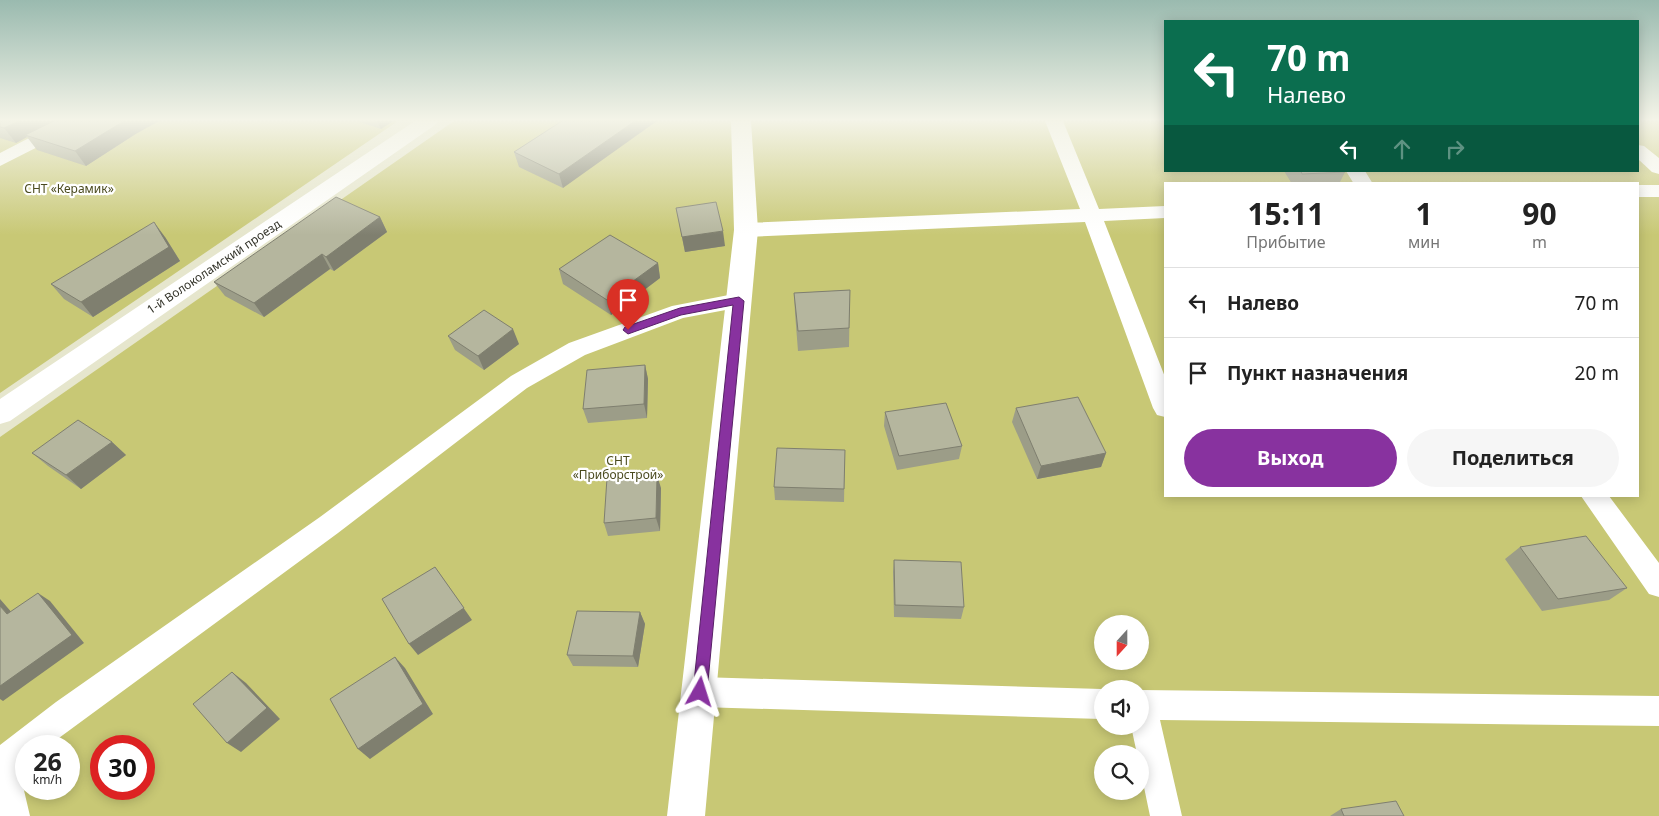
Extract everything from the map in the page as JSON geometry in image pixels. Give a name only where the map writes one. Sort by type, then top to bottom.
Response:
[{"type":"street","name":"1-й Волоколамский проезд","points":[[0,413],[372,159]]},
{"type":"street","points":[[686,816],[746,230],[743,159]]},
{"type":"lane","points":[[1069,159],[1164,405]]},
{"type":"lane","points":[[1649,159],[1659,168]]},
{"type":"lane","points":[[1639,191],[1659,191]]},
{"type":"lane","points":[[746,230],[1093,217],[1164,212]]},
{"type":"lane","points":[[14,816],[1,764],[67,713],[329,525],[518,382],[577,349],[680,311],[739,301]]},
{"type":"lane","points":[[1595,497],[1659,585]]},
{"type":"lane","points":[[700,692],[1094,704]]},
{"type":"lane","points":[[1149,705],[1659,711]]},
{"type":"lane","points":[[1148,735],[1166,816]]},
{"type":"green space","name":"СНТ «Керамик»","points":[[0,159],[342,159],[0,393]]},
{"type":"green space","name":"СНТ «Приборстрой»","points":[[399,159],[1164,159],[1164,172],[1639,172],[1639,159],[1659,159],[1659,816],[0,816],[0,437]]},
{"type":"building","points":[[528,159],[580,159],[559,174]]},
{"type":"building","points":[[1301,172],[1345,172],[1302,174]]},
{"type":"building","points":[[336,197],[380,217],[326,257],[322,254],[254,303],[214,282]]},
{"type":"building","points":[[716,202],[723,231],[682,237],[676,208]]},
{"type":"building","points":[[154,222],[169,247],[81,302],[51,284]]},
{"type":"building","points":[[610,235],[658,263],[607,300],[559,269]]},
{"type":"building","points":[[850,290],[849,328],[798,331],[794,293]]},
{"type":"building","points":[[484,310],[513,329],[478,356],[448,336]]},
{"type":"building","points":[[645,365],[644,404],[583,409],[587,370]]},
{"type":"building","points":[[1078,397],[1106,453],[1041,466],[1016,408]]},
{"type":"building","points":[[946,403],[962,446],[899,456],[885,412]]},
{"type":"building","points":[[78,420],[112,442],[66,475],[32,453]]},
{"type":"building","points":[[777,448],[845,450],[844,489],[774,487]]},
{"type":"building","points":[[657,475],[656,518],[604,523],[607,478]]},
{"type":"building","points":[[1586,536],[1627,588],[1558,599],[1520,547]]},
{"type":"building","points":[[894,560],[961,562],[964,607],[895,605]]},
{"type":"building","points":[[435,567],[464,608],[409,644],[382,599]]},
{"type":"building","points":[[38,593],[72,635],[0,686],[0,606],[7,614]]},
{"type":"building","points":[[577,611],[640,612],[633,656],[567,655]]},
{"type":"building","points":[[395,657],[423,704],[358,749],[330,699]]},
{"type":"building","points":[[232,672],[267,708],[227,743],[193,704]]},
{"type":"building","points":[[1396,801],[1404,816],[1344,816],[1341,809]]},
{"type":"route","points":[[628,330],[680,311],[739,301],[700,692]]}]
